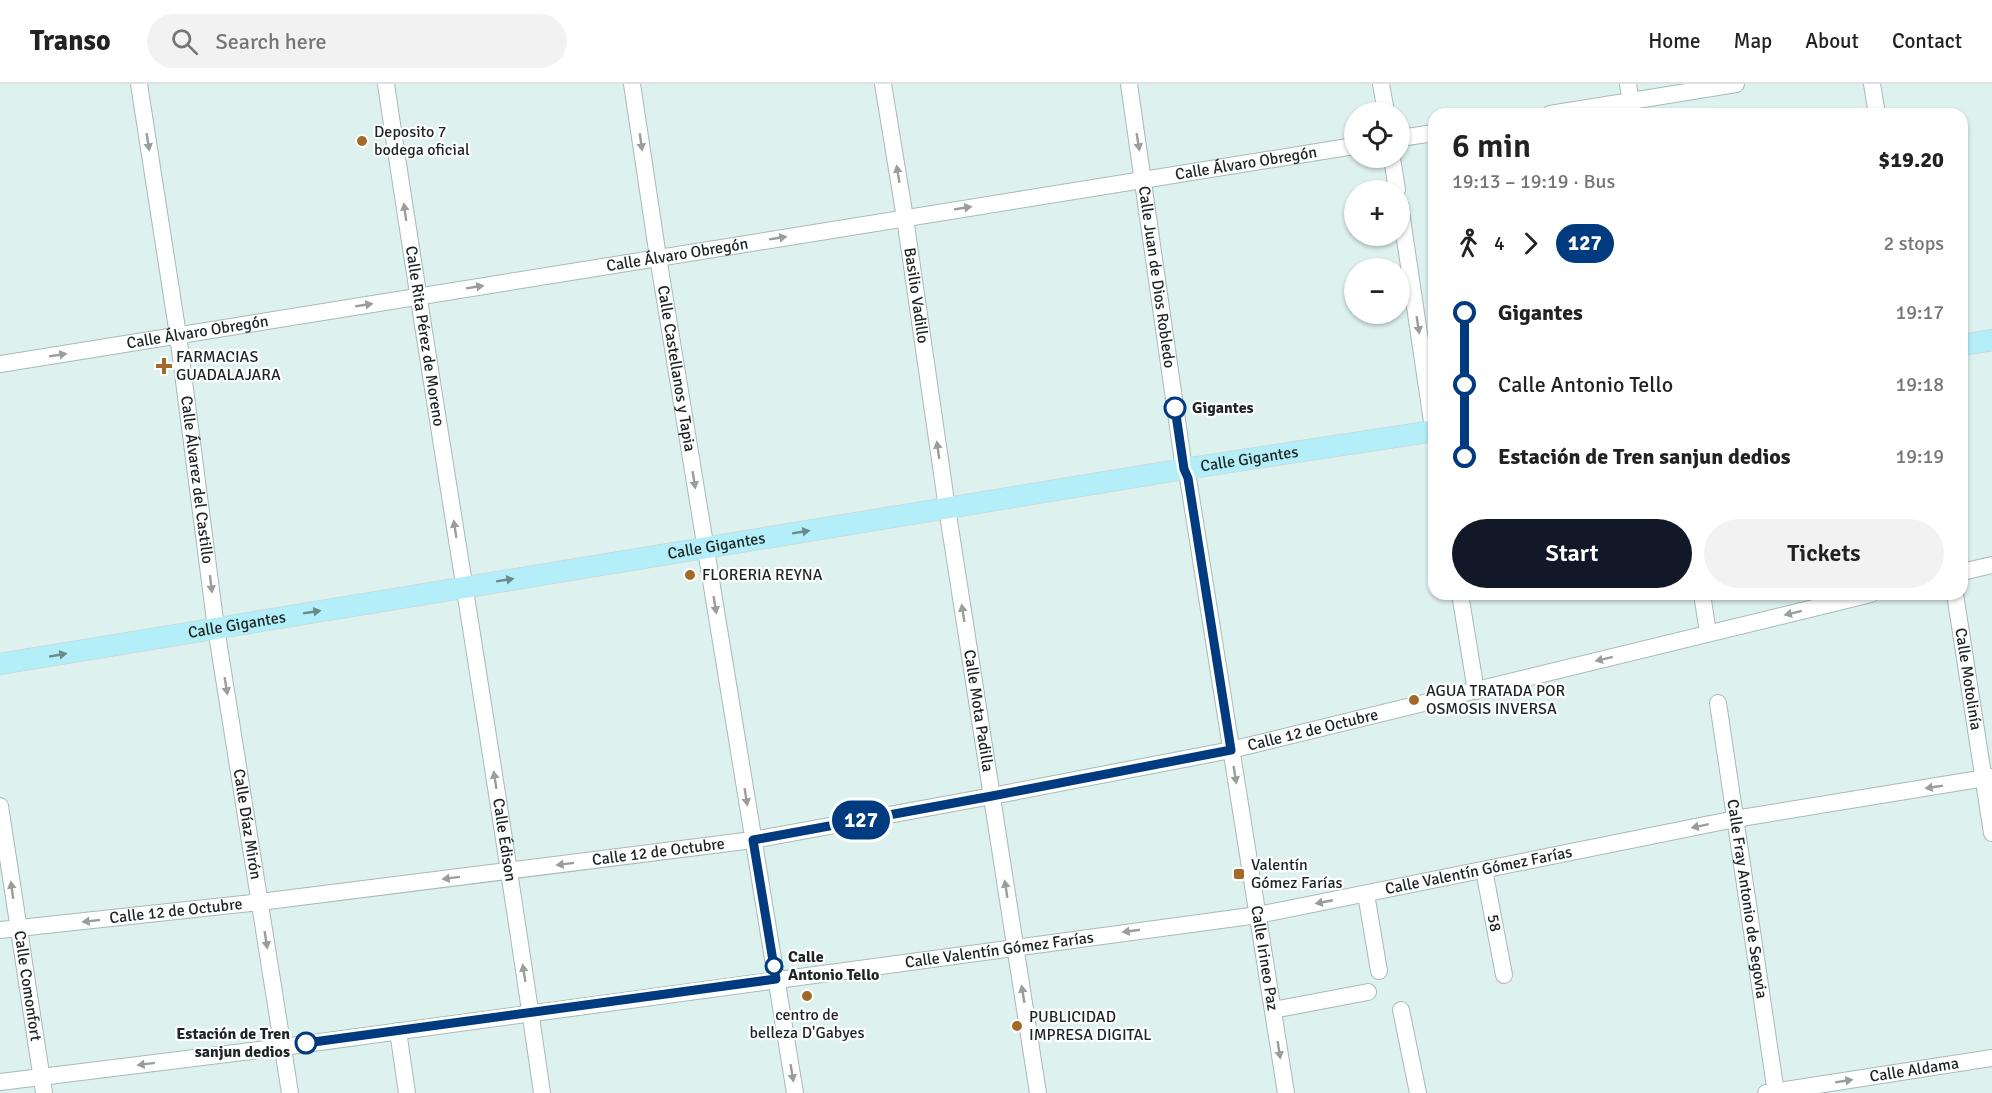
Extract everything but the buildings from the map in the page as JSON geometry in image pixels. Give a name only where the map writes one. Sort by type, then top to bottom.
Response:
[{"type":"main road","points":[[1968,344],[1992,340]]},
{"type":"main road","name":"Calle Gigantes","points":[[0,664],[1184,469],[1428,433]]},
{"type":"street","name":"Calle Álvarez del Castillo","points":[[140,84],[178,335],[216,628]]},
{"type":"street","name":"Calle Rita Pérez de Moreno","points":[[386,84],[417,296],[464,587]]},
{"type":"street","name":"Calle Castellanos y Tapia","points":[[632,84],[705,547]]},
{"type":"street","name":"Basilio Vadillo","points":[[883,84],[947,508]]},
{"type":"street","name":"Calle Juan de Dios Robledo","points":[[1130,84],[1184,469]]},
{"type":"street","points":[[1381,84],[1384,102]]},
{"type":"street","points":[[1629,84],[1632,107],[1736,84]]},
{"type":"street","points":[[1872,84],[1876,108]]},
{"type":"street","points":[[1410,137],[1428,134]]},
{"type":"street","name":"Calle Álvaro Obregón","points":[[0,364],[1344,148]]},
{"type":"street","points":[[1406,246],[1428,392]]},
{"type":"street","name":"Calle Irineo Paz","points":[[1184,469],[1188,478],[1286,1093]]},
{"type":"street","name":"Calle Mota Padilla","points":[[947,508],[1038,1093]]},
{"type":"street","points":[[705,547],[795,1093]]},
{"type":"street","points":[[1968,571],[1992,565]]},
{"type":"street","name":"Calle Édison","points":[[464,587],[542,1093]]},
{"type":"street","points":[[1461,600],[1476,691]]},
{"type":"street","points":[[1703,600],[1708,633]]},
{"type":"street","name":"Calle 12 de Octubre","points":[[0,930],[260,902],[753,840],[1231,750],[1846,600]]},
{"type":"street","name":"Calle Motolinía","points":[[1956,600],[1988,778],[1992,833]]},
{"type":"street","name":"Calle Díaz Mirón","points":[[216,628],[290,1093]]},
{"type":"street","name":"Calle Fray Antonio de Segovia","points":[[1718,703],[1773,1092]]},
{"type":"street","name":"Calle Valentín Gómez Farías","points":[[0,1082],[43,1085],[283,1047],[1258,915],[1735,819],[1988,778]]},
{"type":"street","name":"Calle Comonfort","points":[[0,806],[43,1085]]},
{"type":"street","name":"58","points":[[1484,870],[1504,975]]},
{"type":"street","points":[[1366,894],[1379,971]]},
{"type":"street","points":[[1273,1010],[1368,992]]},
{"type":"street","points":[[1401,1011],[1418,1093]]},
{"type":"street","points":[[398,1031],[407,1093]]},
{"type":"street","name":"Calle Aldama","points":[[1773,1092],[1992,1058]]},
{"type":"bus line","name":"127","points":[[306,1043],[776,979],[753,840],[1231,750],[1175,408]]},
{"type":"place","name":"Deposito 7 bodega oficial","points":[[362,141]]},
{"type":"place","name":"FARMACIAS GUADALAJARA","points":[[164,366]]},
{"type":"place","name":"Gigantes","points":[[1175,408]]},
{"type":"place","name":"FLORERIA REYNA","points":[[690,575]]},
{"type":"place","name":"AGUA TRATADA POR OSMOSIS INVERSA","points":[[1414,700]]},
{"type":"place","name":"Valentín Gómez Farías","points":[[1239,874]]},
{"type":"place","name":"Calle Antonio Tello","points":[[774,966]]},
{"type":"place","name":"centro de belleza D'Gabyes","points":[[807,996]]},
{"type":"place","name":"PUBLICIDAD IMPRESA DIGITAL","points":[[1017,1026]]},
{"type":"place","name":"Estación de Tren sanjun dedios","points":[[306,1043]]}]
